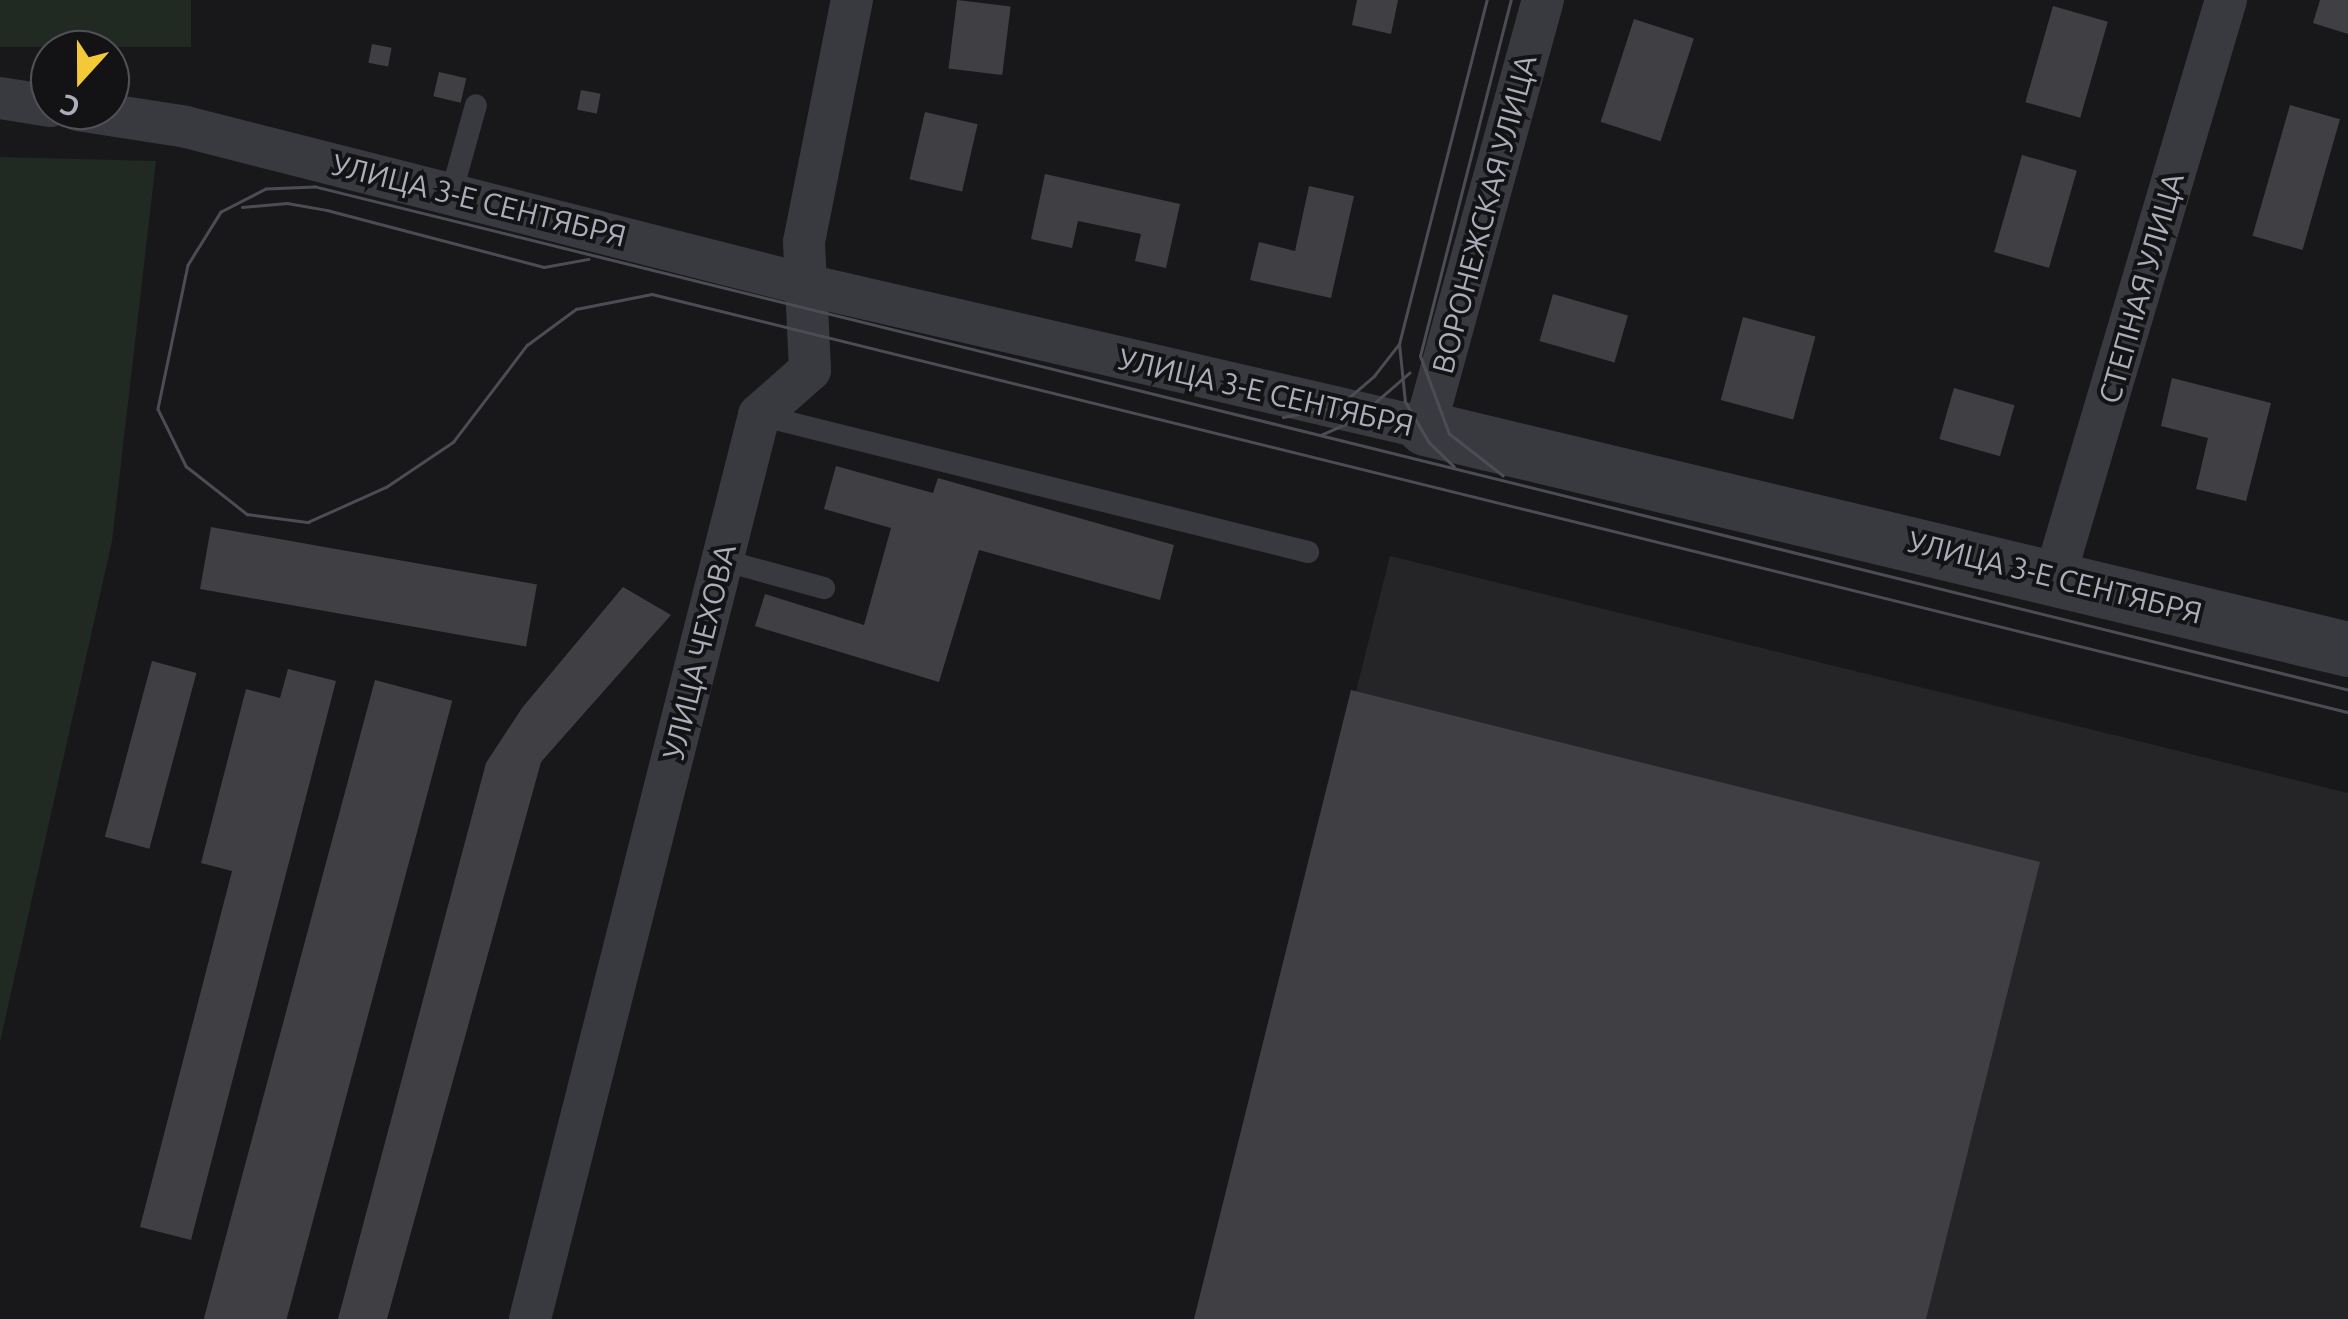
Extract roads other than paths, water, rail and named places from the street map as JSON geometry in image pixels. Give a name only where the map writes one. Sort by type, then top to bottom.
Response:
[{"type":"street","points":[[759,415],[810,370],[811,286],[804,242],[852,0]]},
{"type":"street","name":"ВОРОНЕЖСКАЯ УЛИЦА","points":[[1424,428],[1543,0]]},
{"type":"street","name":"СТЕПНАЯ УЛИЦА","points":[[2056,576],[2226,0]]},
{"type":"street","points":[[0,98],[30,103]]},
{"type":"street","name":"УЛИЦА 3-Е СЕНТЯБРЯ","points":[[130,118],[186,127],[452,190],[811,286],[2056,576],[2348,648]]},
{"type":"street","name":"УЛИЦА ЧЕХОВА","points":[[530,1319],[759,415]]},
{"type":"lane","points":[[452,190],[476,104]]},
{"type":"lane","points":[[759,415],[1308,552]]},
{"type":"lane","points":[[722,560],[824,588]]},
{"type":"tram line","points":[[1454,467],[1429,443],[1405,402],[1399,344],[1487,0]]},
{"type":"tram line","points":[[1503,476],[1449,434],[1420,356],[1511,0]]},
{"type":"tram line","points":[[2348,690],[315,187],[266,189],[221,212],[188,265],[158,409],[186,466],[247,514],[308,522],[386,487],[453,442],[527,345],[576,309],[652,294],[2348,712]]},
{"type":"tram line","points":[[242,207],[287,203],[327,210],[544,267],[588,259]]},
{"type":"tram line","points":[[1283,417],[1338,407],[1374,376],[1399,344]]},
{"type":"tram line","points":[[1321,435],[1355,420],[1409,373]]}]
